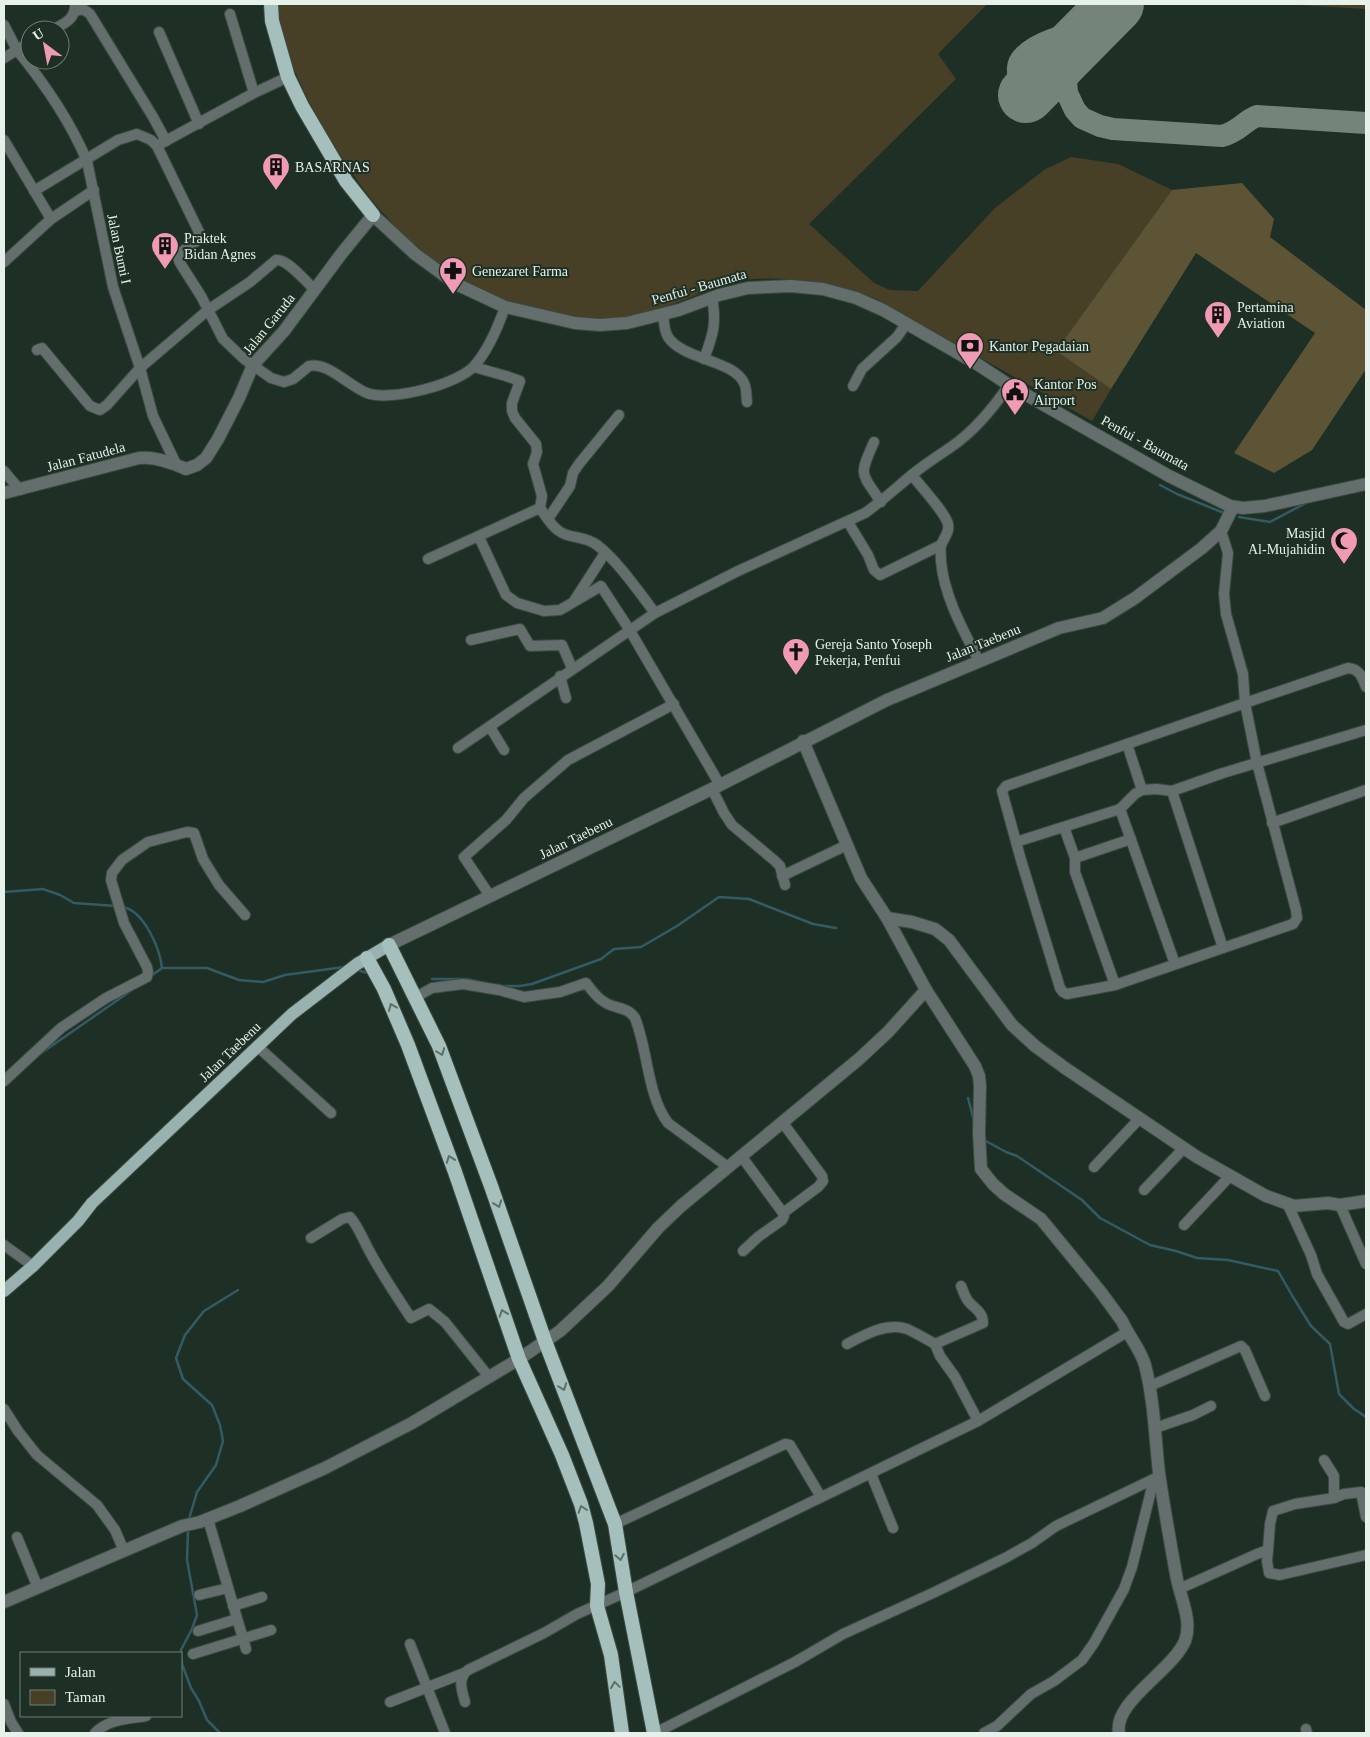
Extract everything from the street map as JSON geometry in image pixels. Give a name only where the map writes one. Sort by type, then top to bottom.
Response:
[{"type":"highway","name":"Penfui - Baumata","points":[[271,4],[272,21],[288,77],[302,106],[346,181],[373,215]]},
{"type":"highway","points":[[389,945],[439,1046],[491,1186],[545,1341],[614,1524],[655,1733]]},
{"type":"highway","points":[[362,961],[384,989],[415,1062],[519,1359],[562,1455],[581,1504],[598,1584],[597,1606],[611,1655],[622,1733]]},
{"type":"main road","name":"Jalan Taebenu","points":[[4,1291],[33,1266],[92,1204],[292,1014],[334,980],[389,945]]},
{"type":"street","points":[[69,20],[75,8],[83,9],[90,14],[149,109],[200,232],[199,239],[181,252],[178,258],[223,339],[235,352],[271,378],[284,382],[293,379],[309,366],[317,365],[334,372],[367,393],[384,396],[419,391],[455,378],[474,367],[483,355],[505,307]]},
{"type":"street","points":[[230,14],[254,93]]},
{"type":"street","name":"Jalan Bumi I","points":[[4,25],[16,50],[38,76],[80,144],[87,161],[113,287],[140,368],[153,416],[176,464]]},
{"type":"street","points":[[160,32],[199,124]]},
{"type":"street","points":[[4,58],[20,48]]},
{"type":"street","points":[[34,191],[87,161],[118,140],[137,134],[162,144],[254,93],[288,77]]},
{"type":"street","points":[[4,140],[50,219]]},
{"type":"street","points":[[4,262],[50,219],[94,190]]},
{"type":"street","name":"Jalan Garuda","points":[[176,464],[186,469],[197,465],[206,458],[239,398],[253,365],[284,331],[373,215]]},
{"type":"street","name":"Penfui - Baumata","points":[[373,215],[397,239],[436,271],[456,284],[505,307],[575,323],[627,323],[748,288],[791,286],[824,289],[856,298],[883,310],[977,364],[1009,385],[1230,511],[1265,506],[1366,484]]},
{"type":"street","points":[[37,350],[42,348],[90,406],[100,410],[108,405],[140,368],[208,310],[250,282],[278,259],[287,263],[315,290]]},
{"type":"street","points":[[704,359],[714,333],[715,313],[712,298]]},
{"type":"street","points":[[662,314],[667,336],[680,347],[737,374],[744,382],[747,402]]},
{"type":"street","points":[[853,386],[862,369],[897,337],[906,324]]},
{"type":"street","points":[[474,367],[520,381],[512,403],[512,411],[536,444],[537,452],[534,457],[534,464],[542,496],[540,508],[548,519],[558,530],[592,542],[605,553],[635,586],[655,613]]},
{"type":"street","points":[[458,748],[560,676],[655,613],[791,546],[848,522],[882,502],[912,475],[967,433],[1002,396],[1009,385]]},
{"type":"street","points":[[548,519],[570,486],[579,464],[619,415]]},
{"type":"street","points":[[874,442],[863,472],[865,478],[882,502]]},
{"type":"street","name":"Jalan Fatudela","points":[[4,493],[139,458],[147,457],[176,464]]},
{"type":"street","points":[[4,471],[20,490]]},
{"type":"street","points":[[912,475],[937,506],[948,524],[948,530],[941,544],[942,568],[948,595],[978,661]]},
{"type":"street","points":[[428,560],[540,508]]},
{"type":"street","name":"Jalan Taebenu","points":[[389,945],[716,787],[887,700],[1060,628],[1108,615],[1177,569],[1202,548],[1221,531],[1230,511]]},
{"type":"street","points":[[848,522],[868,555],[874,570],[880,575],[941,544]]},
{"type":"street","points":[[1221,531],[1228,553],[1224,594],[1226,614],[1243,674],[1245,703],[1257,763],[1297,918],[1293,924],[1116,985],[1067,994],[1063,992],[1060,988],[1002,790],[1006,786],[1245,703],[1348,668],[1360,672],[1366,687]]},
{"type":"street","points":[[480,537],[506,595],[517,603],[530,608],[552,612],[572,604],[601,586],[674,704],[716,787],[724,814],[732,825],[770,855],[780,866],[784,880],[847,844]]},
{"type":"street","points":[[572,604],[605,553]]},
{"type":"street","points":[[471,640],[520,629],[530,646],[562,645],[572,668]]},
{"type":"street","points":[[560,676],[566,698]]},
{"type":"street","points":[[490,896],[464,857],[506,820],[524,798],[568,760],[674,704]]},
{"type":"street","points":[[490,727],[504,750]]},
{"type":"street","points":[[1016,842],[1120,809],[1135,794],[1142,790],[1172,791],[1366,730]]},
{"type":"street","points":[[803,742],[861,878],[887,918],[926,990],[962,1045],[979,1076],[979,1133],[982,1169],[992,1184],[1041,1218],[1100,1290],[1140,1350],[1150,1386],[1156,1428],[1157,1477],[1188,1628],[1185,1640],[1176,1657],[1136,1695],[1118,1720],[1119,1733]]},
{"type":"street","points":[[1127,744],[1142,790]]},
{"type":"street","points":[[1272,823],[1366,790]]},
{"type":"street","points":[[1172,791],[1223,948]]},
{"type":"street","points":[[1120,809],[1175,964]]},
{"type":"street","points":[[1064,827],[1076,858],[1075,872],[1116,985]]},
{"type":"street","points":[[4,1081],[61,1028],[77,1016],[148,975],[146,967],[124,923],[111,877],[114,868],[122,860],[157,838],[191,831],[194,833],[203,859],[215,878],[228,896],[245,914]]},
{"type":"street","points":[[1076,858],[1131,839]]},
{"type":"street","points":[[887,918],[912,922],[935,929],[949,940],[1012,1025],[1023,1036],[1065,1068],[1184,1148],[1230,1176],[1266,1196],[1288,1205],[1328,1203],[1340,1205],[1366,1201]]},
{"type":"street","points":[[416,997],[432,988],[463,984],[499,990],[524,997],[560,992],[586,983],[603,1002],[614,1007],[626,1009],[635,1018],[661,1113],[668,1123],[728,1167]]},
{"type":"street","points":[[4,1602],[182,1526],[204,1520],[325,1468],[412,1423],[519,1359],[560,1331],[608,1286],[658,1228],[681,1206],[859,1059],[888,1032],[926,990]]},
{"type":"street","points":[[257,1046],[331,1113]]},
{"type":"street","points":[[1094,1167],[1140,1118]]},
{"type":"street","points":[[783,1123],[822,1176],[822,1181],[818,1187],[783,1213]]},
{"type":"street","points":[[1144,1190],[1184,1148]]},
{"type":"street","points":[[742,1157],[784,1216],[782,1220],[758,1237],[743,1251]]},
{"type":"street","points":[[1184,1225],[1230,1176]]},
{"type":"street","points":[[1288,1205],[1311,1255],[1317,1274],[1344,1322],[1348,1324],[1366,1314]]},
{"type":"street","points":[[1340,1205],[1366,1264]]},
{"type":"street","points":[[311,1238],[342,1219],[350,1217],[393,1292],[411,1318],[429,1310],[440,1317],[489,1378]]},
{"type":"street","points":[[4,1245],[33,1266]]},
{"type":"street","points":[[935,1344],[983,1323],[984,1319],[980,1312],[969,1302],[961,1286]]},
{"type":"street","points":[[847,1344],[886,1327],[896,1327],[907,1329],[935,1344],[978,1421]]},
{"type":"street","points":[[390,1702],[464,1673],[577,1614],[978,1421],[1127,1332]]},
{"type":"street","points":[[1150,1386],[1241,1346],[1245,1350],[1265,1396]]},
{"type":"street","points":[[1156,1428],[1212,1406]]},
{"type":"street","points":[[4,1409],[37,1455],[98,1505],[115,1530],[124,1551]]},
{"type":"street","points":[[614,1524],[785,1444],[790,1445],[796,1453],[821,1497]]},
{"type":"street","points":[[1324,1460],[1334,1476],[1334,1498]]},
{"type":"street","points":[[871,1474],[893,1528]]},
{"type":"street","points":[[655,1733],[796,1662],[843,1634],[988,1566],[1032,1543],[1056,1526],[1157,1477]]},
{"type":"street","points":[[984,1733],[998,1726],[1031,1694],[1054,1681],[1082,1660],[1094,1644],[1120,1596],[1132,1567],[1157,1477]]},
{"type":"street","points":[[1366,1517],[1361,1492],[1295,1504],[1274,1511],[1270,1524],[1267,1561],[1269,1573],[1280,1575],[1366,1554]]},
{"type":"street","points":[[204,1520],[228,1588],[244,1644]]},
{"type":"street","points":[[17,1537],[38,1588]]},
{"type":"street","points":[[1179,1589],[1268,1550]]},
{"type":"street","points":[[198,1595],[228,1588]]},
{"type":"street","points":[[233,1606],[262,1597]]},
{"type":"street","points":[[198,1631],[237,1619]]},
{"type":"street","points":[[193,1654],[244,1644],[271,1630]]},
{"type":"street","points":[[410,1644],[445,1733]]},
{"type":"street","points":[[464,1673],[461,1686],[465,1702]]},
{"type":"street","points":[[4,1704],[11,1722],[18,1733]]},
{"type":"street","points":[[95,1733],[111,1722],[140,1717]]},
{"type":"green space","points":[[275,4],[987,4],[938,54],[956,79],[809,224],[874,283],[890,290],[918,291],[995,208],[1044,170],[1071,157],[1118,164],[1172,190],[1056,351],[1111,389],[1092,421],[877,299],[844,288],[817,282],[768,278],[738,281],[649,312],[612,318],[591,318],[561,314],[507,302],[494,297],[456,275],[415,245],[381,211],[366,192],[338,152],[301,85],[288,53]]},
{"type":"green space","points":[[1282,4],[1366,4],[1366,9]]},
{"type":"shaded area","points":[[1242,183],[1274,219],[1270,237],[1366,310],[1366,369],[1312,450],[1274,473],[1234,453],[1315,333],[1196,253],[1111,389],[1056,351],[1172,190]]},
{"type":"waterway","points":[[1160,485],[1224,513]]},
{"type":"waterway","points":[[1239,517],[1270,522],[1306,503]]},
{"type":"waterway","points":[[4,892],[43,889],[60,895],[74,903],[116,906]]},
{"type":"waterway","points":[[500,986],[532,984],[601,959],[614,949],[641,947],[677,926],[719,897],[749,899],[813,924],[836,928]]},
{"type":"waterway","points":[[122,907],[137,915],[150,932],[154,941],[162,968],[151,976]]},
{"type":"waterway","points":[[162,968],[207,968],[239,980],[263,982],[285,975],[344,967]]},
{"type":"waterway","points":[[357,970],[371,974]]},
{"type":"waterway","points":[[432,979],[467,979],[485,983]]},
{"type":"waterway","points":[[40,1054],[132,990]]},
{"type":"waterway","points":[[968,1098],[974,1121]]},
{"type":"waterway","points":[[984,1140],[1017,1156],[1082,1200],[1100,1218],[1150,1245],[1197,1258],[1228,1260],[1278,1271],[1311,1326],[1330,1344],[1339,1394],[1354,1409],[1366,1417]]},
{"type":"waterway","points":[[189,1519],[197,1492],[216,1465],[223,1441],[220,1425],[212,1405],[183,1379],[176,1358],[185,1335],[204,1311],[238,1290]]},
{"type":"waterway","points":[[181,1652],[197,1615],[187,1560],[188,1530]]},
{"type":"waterway","points":[[182,1664],[191,1688],[207,1720],[220,1733]]},
{"type":"taxiway","points":[[1091,29],[1080,58],[1066,81],[1067,93],[1075,110],[1082,118],[1100,126],[1113,129],[1222,136],[1233,132],[1257,116],[1366,123]]},
{"type":"taxiway","points":[[1066,81],[1049,92],[1043,93],[1030,90],[1018,74],[1020,62],[1024,56],[1038,46],[1091,29]]},
{"type":"runway","points":[[1026,95],[1116,4]]},
{"type":"place","name":"BASARNAS","points":[[276,191]]},
{"type":"place","name":"Praktek Bidan Agnes","points":[[165,270]]},
{"type":"place","name":"Genezaret Farma","points":[[453,295]]},
{"type":"place","name":"Pertamina Aviation","points":[[1218,339]]},
{"type":"place","name":"Kantor Pegadaian","points":[[970,370]]},
{"type":"place","name":"Kantor Pos Airport","points":[[1015,416]]},
{"type":"place","name":"Masjid Al-Mujahidin","points":[[1344,565]]},
{"type":"place","name":"Gereja Santo Yoseph Pekerja, Penfui","points":[[796,676]]}]
